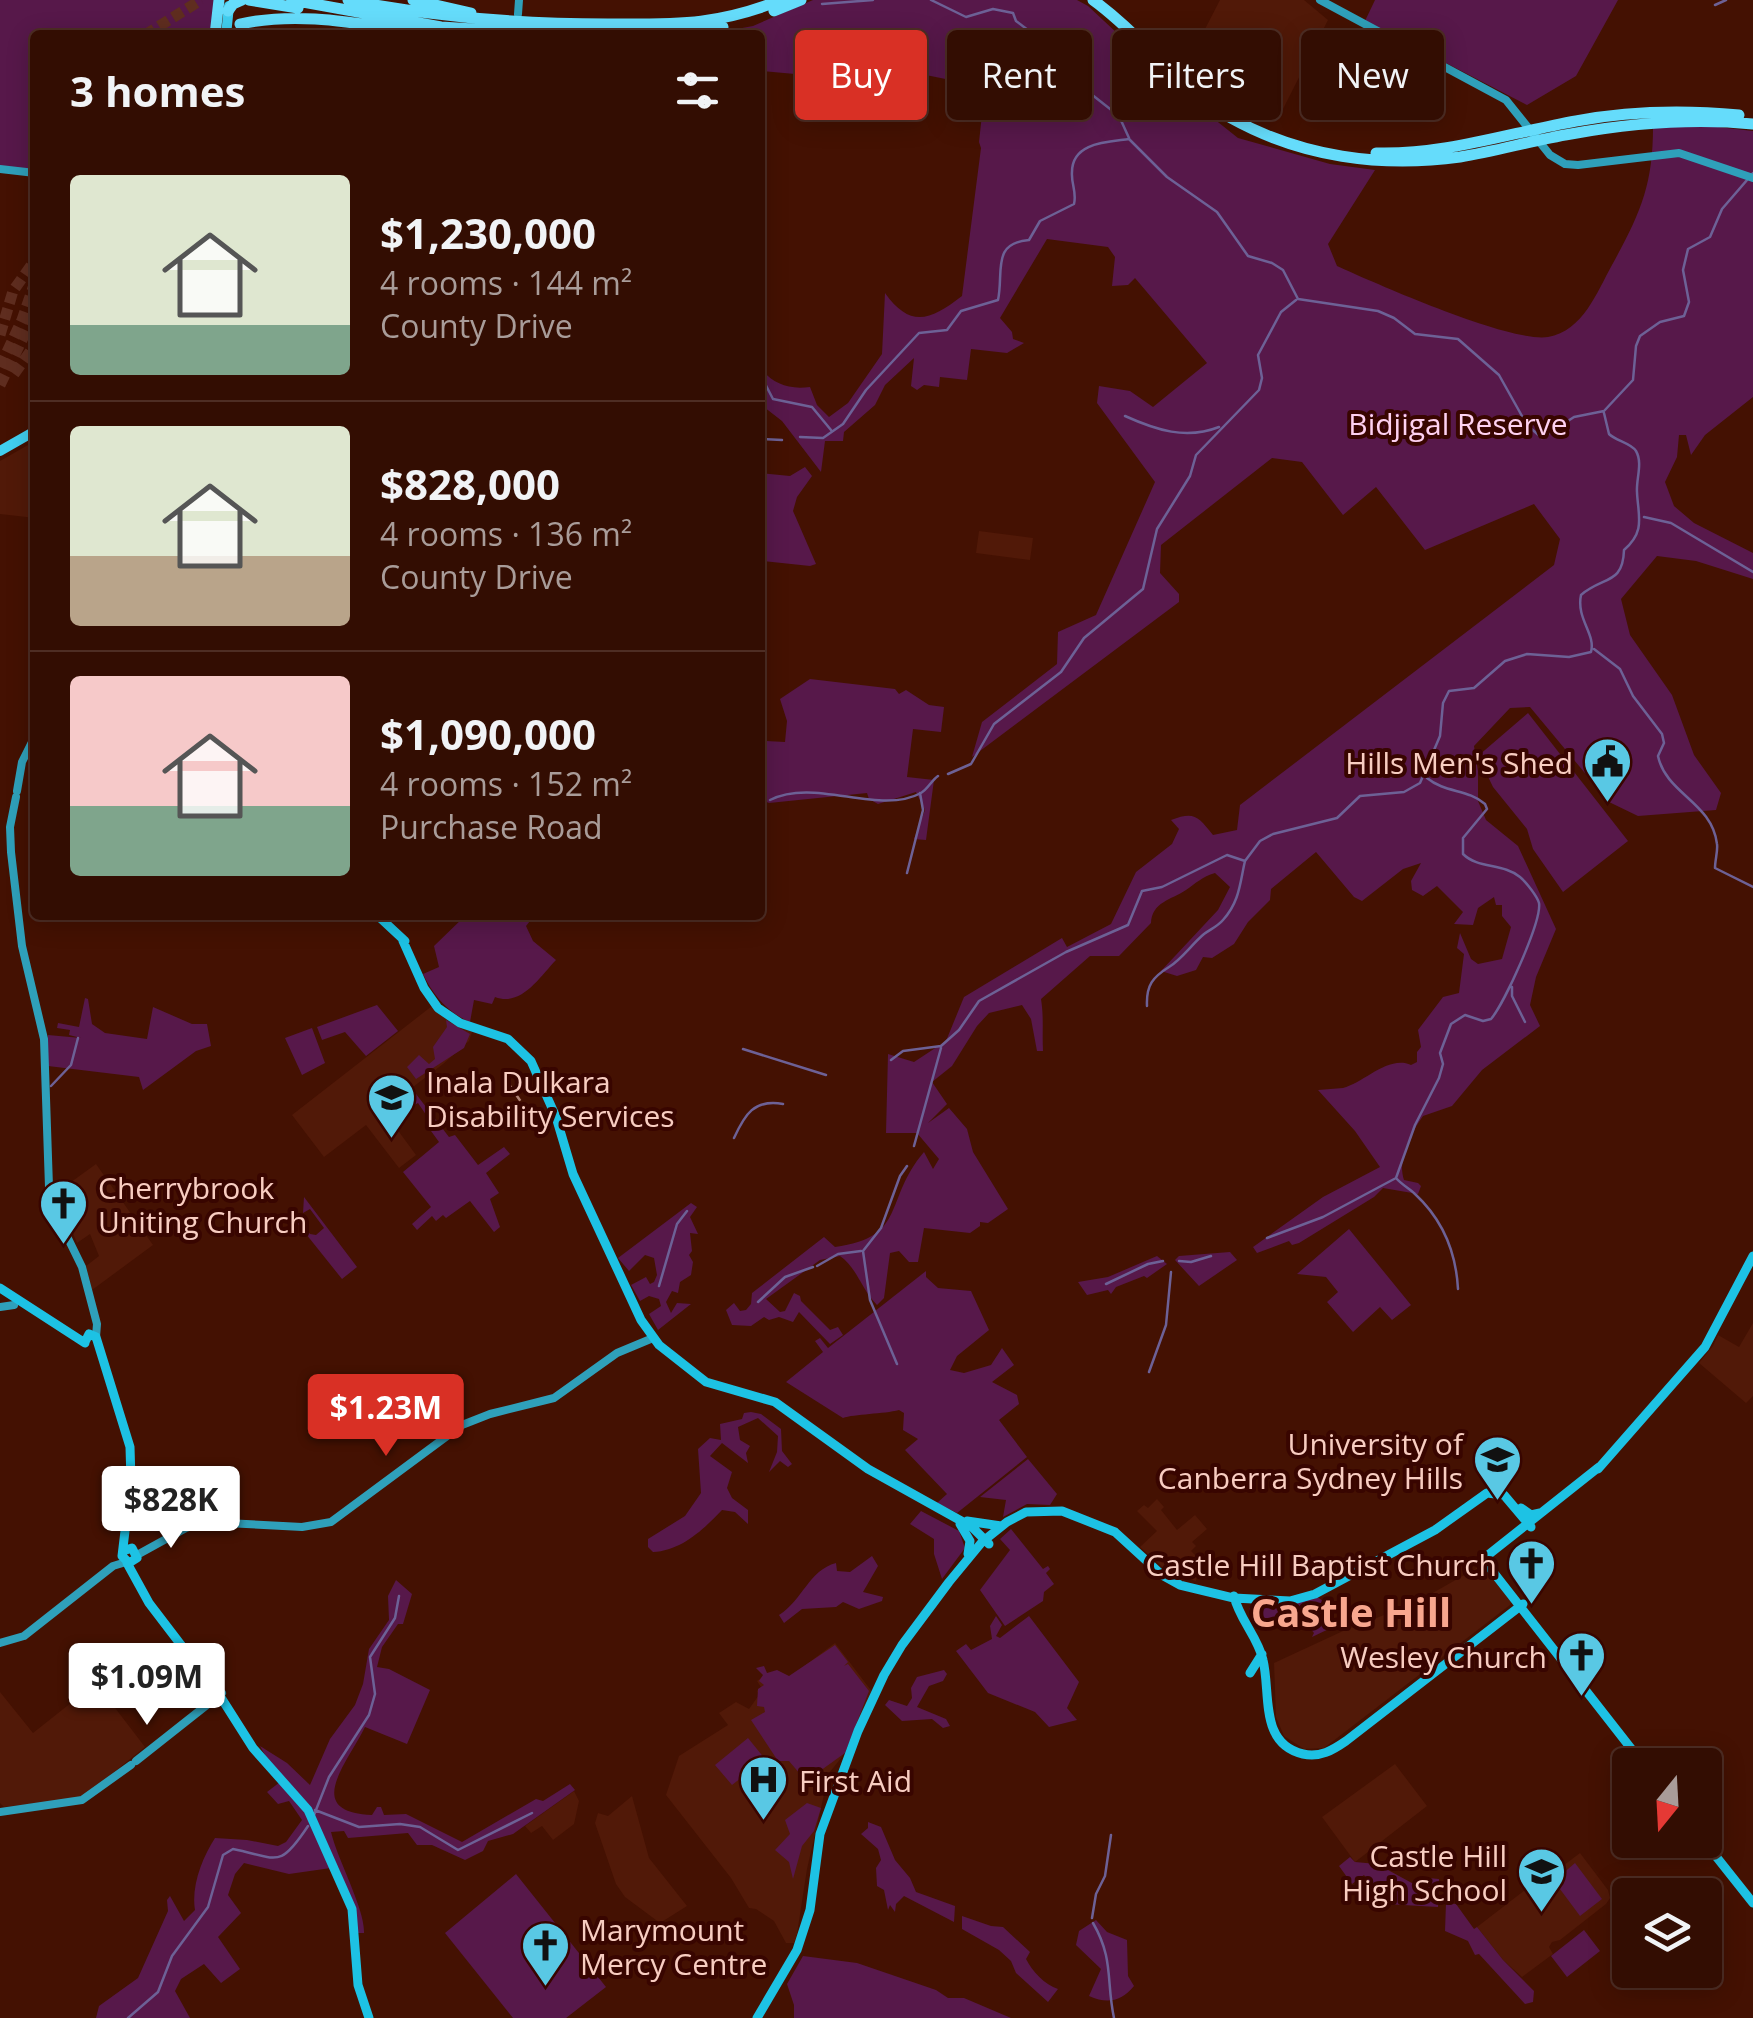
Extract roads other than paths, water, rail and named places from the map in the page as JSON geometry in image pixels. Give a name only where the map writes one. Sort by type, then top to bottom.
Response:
[{"type":"highway","points":[[219,30],[224,3],[245,0],[417,30]]},
{"type":"highway","points":[[292,0],[441,27],[490,30]]},
{"type":"highway","points":[[348,0],[489,21],[677,30],[801,0]]},
{"type":"highway","points":[[378,0],[457,14],[677,30]]},
{"type":"highway","points":[[413,0],[514,16]]},
{"type":"highway","points":[[1093,0],[1132,30]]},
{"type":"highway","points":[[1106,0],[1133,30]]},
{"type":"highway","points":[[240,24],[310,17],[407,30]]},
{"type":"highway","points":[[1237,120],[1310,150],[1359,159],[1410,161],[1459,157],[1567,134],[1662,122],[1753,120]]},
{"type":"highway","points":[[0,454],[30,437]]},
{"type":"main road","points":[[514,16],[519,0]]},
{"type":"main road","points":[[1320,0],[1502,97],[1554,158],[1574,165],[1692,156],[1753,178]]},
{"type":"main road","points":[[0,170],[30,173]]},
{"type":"main road","points":[[30,745],[23,758],[10,827],[20,936],[44,1039],[50,1187],[58,1218],[80,1263],[96,1321],[92,1342],[130,1442],[132,1466],[126,1524],[129,1555],[143,1590],[218,1692],[253,1748],[308,1810],[344,1887],[354,1919],[358,1985],[368,2018]]},
{"type":"main road","points":[[381,920],[403,941],[426,986],[444,1010],[466,1023],[505,1035],[534,1059],[557,1110],[577,1172],[654,1338],[697,1372],[780,1405],[868,1468],[954,1518],[986,1543]]},
{"type":"main road","points":[[1484,1558],[1581,1486],[1599,1467],[1705,1347],[1753,1256]]},
{"type":"main road","points":[[4,1299],[71,1336],[92,1342]]},
{"type":"main road","points":[[0,1643],[28,1634],[129,1555],[202,1523],[302,1526],[330,1522],[462,1425],[554,1398],[618,1353],[654,1338]]},
{"type":"main road","points":[[1530,1524],[1599,1467]]},
{"type":"main road","points":[[948,1586],[1002,1525],[1020,1514],[1036,1511],[1062,1512],[1106,1526],[1180,1586],[1296,1601],[1495,1490],[1506,1492],[1528,1514],[1540,1514]]},
{"type":"main road","points":[[1495,1490],[1507,1497],[1530,1524]]},
{"type":"main road","points":[[1514,1500],[1530,1524]]},
{"type":"main road","points":[[757,2018],[792,1960],[804,1930],[820,1834],[867,1710],[894,1657],[963,1564],[1016,1520],[1036,1511]]},
{"type":"main road","points":[[954,1518],[1002,1525]]},
{"type":"main road","points":[[954,1518],[970,1541],[963,1564]]},
{"type":"main road","points":[[1495,1570],[1492,1559],[1496,1549]]},
{"type":"main road","points":[[1484,1558],[1577,1676]]},
{"type":"main road","points":[[1484,1558],[1634,1748]]},
{"type":"main road","points":[[1237,1596],[1265,1660],[1280,1733],[1296,1748],[1318,1751],[1335,1744],[1520,1604]]},
{"type":"main road","points":[[1237,1596],[1265,1660],[1270,1721],[1278,1739],[1302,1754],[1328,1752],[1520,1604]]},
{"type":"main road","points":[[1246,1611],[1250,1603],[1262,1598]]},
{"type":"main road","points":[[1506,1618],[1518,1613],[1532,1623]]},
{"type":"main road","points":[[0,1812],[82,1800],[134,1763],[218,1692]]},
{"type":"main road","points":[[218,1692],[241,1728]]},
{"type":"main road","points":[[208,1703],[227,1706]]},
{"type":"main road","points":[[1720,1858],[1753,1901]]},
{"type":"waterway","points":[[822,4],[873,0]]},
{"type":"waterway","points":[[931,0],[966,17],[993,9],[1013,13],[1016,21],[1069,61],[1086,90],[1119,116],[1129,138]]},
{"type":"waterway","points":[[1715,5],[1726,0]]},
{"type":"waterway","points":[[800,437],[823,438],[843,424],[866,390],[919,333],[947,330],[961,311],[998,300],[1004,253],[1017,242],[1029,240],[1040,221],[1074,204],[1074,162],[1084,149],[1093,145],[1129,139],[1167,177],[1217,212],[1248,256],[1283,270],[1298,299],[1378,311],[1415,334],[1458,339],[1499,375],[1527,425],[1542,438],[1574,417],[1604,411],[1633,380],[1640,336],[1660,322],[1684,316],[1689,302],[1683,270],[1688,249],[1710,237],[1722,209],[1753,173]]},
{"type":"waterway","points":[[948,774],[971,764],[994,724],[1061,672],[1084,638],[1143,589],[1157,529],[1190,476],[1196,455],[1259,390],[1262,378],[1258,355],[1281,312],[1296,300]]},
{"type":"waterway","points":[[765,384],[773,399],[812,407],[831,430]]},
{"type":"waterway","points":[[891,1060],[903,1051],[941,1046],[959,1030],[979,1001],[1066,952],[1128,925],[1142,891],[1162,887],[1227,855],[1245,861],[1260,841],[1337,818],[1360,796],[1404,792],[1420,783],[1440,736],[1443,703],[1449,691],[1474,688],[1505,661],[1527,654],[1569,657],[1591,652],[1581,595],[1616,575],[1639,523],[1638,456],[1631,446],[1609,434],[1604,413]]},
{"type":"waterway","points":[[1125,416],[1171,432],[1195,433],[1219,427]]},
{"type":"waterway","points":[[765,439],[782,440]]},
{"type":"waterway","points":[[1644,517],[1671,523],[1753,572]]},
{"type":"waterway","points":[[1594,649],[1620,669],[1633,696],[1662,734],[1664,743],[1658,756],[1663,769],[1713,830],[1717,847],[1715,868],[1753,887]]},
{"type":"waterway","points":[[770,800],[807,792],[886,801],[904,799],[921,793],[938,776]]},
{"type":"waterway","points":[[1267,1238],[1323,1217],[1396,1178],[1415,1125],[1439,1078],[1443,1064],[1440,1053],[1451,1024],[1465,1015],[1483,1021],[1491,1019],[1513,980],[1535,927],[1539,903],[1522,879],[1463,854],[1463,838],[1487,809],[1485,804],[1427,778]]},
{"type":"waterway","points":[[907,873],[923,810],[920,793]]},
{"type":"waterway","points":[[1147,1006],[1149,987],[1155,978],[1229,913],[1245,861]]},
{"type":"waterway","points":[[1512,987],[1512,996],[1525,1022]]},
{"type":"waterway","points":[[51,1086],[71,1065],[78,1038]]},
{"type":"waterway","points":[[914,1146],[941,1048]]},
{"type":"waterway","points":[[743,1049],[826,1075]]},
{"type":"waterway","points":[[734,1138],[752,1110],[765,1104],[783,1104]]},
{"type":"waterway","points":[[897,1364],[870,1300],[863,1251],[881,1228],[907,1166]]},
{"type":"waterway","points":[[1396,1178],[1425,1204],[1440,1225],[1451,1249],[1458,1289]]},
{"type":"waterway","points":[[659,1286],[677,1224],[687,1211]]},
{"type":"waterway","points":[[817,1266],[838,1254],[861,1251]]},
{"type":"waterway","points":[[1179,1261],[1211,1256]]},
{"type":"waterway","points":[[1106,1284],[1163,1261]]},
{"type":"waterway","points":[[758,1302],[785,1277],[813,1267]]},
{"type":"waterway","points":[[1149,1372],[1166,1325],[1171,1272]]},
{"type":"waterway","points":[[314,1815],[329,1777],[369,1715],[375,1694],[370,1657],[395,1618],[399,1596]]},
{"type":"waterway","points":[[315,1810],[359,1827],[420,1827],[458,1850],[532,1813]]},
{"type":"waterway","points":[[128,2018],[158,1992],[172,1956],[208,1907],[223,1855],[233,1849],[269,1857],[283,1855],[308,1826]]},
{"type":"waterway","points":[[1092,1918],[1096,1894],[1105,1876],[1111,1835]]},
{"type":"waterway","points":[[1093,1923],[1107,1959],[1114,2018]]},
{"type":"tunnel","points":[[153,30],[201,0]]},
{"type":"tunnel","points":[[0,335],[13,291],[30,267]]},
{"type":"tunnel","points":[[0,367],[30,297]]},
{"type":"tunnel","points":[[0,385],[30,323]]},
{"type":"tunnel","points":[[14,374],[30,352]]},
{"type":"railway","points":[[510,1086],[547,1139]]},
{"type":"place","name":"Hills Men's Shed","points":[[1608,804]]},
{"type":"place","name":"Inala Dulkara Disability Services","points":[[391,1140]]},
{"type":"place","name":"Cherrybrook Uniting Church","points":[[63,1246]]},
{"type":"place","name":"University of Canberra Sydney Hills","points":[[1498,1502]]},
{"type":"place","name":"Castle Hill Baptist Church","points":[[1532,1606]]},
{"type":"place","name":"Wesley Church","points":[[1582,1698]]},
{"type":"place","name":"First Aid","points":[[764,1822]]},
{"type":"place","name":"Castle Hill High School","points":[[1542,1914]]},
{"type":"place","name":"Marymount Mercy Centre","points":[[545,1988]]},
{"type":"district","name":"Castle Hill","points":[[1351,1611]]},
{"type":"park label","name":"Bidjigal Reserve","points":[[1458,423]]}]
